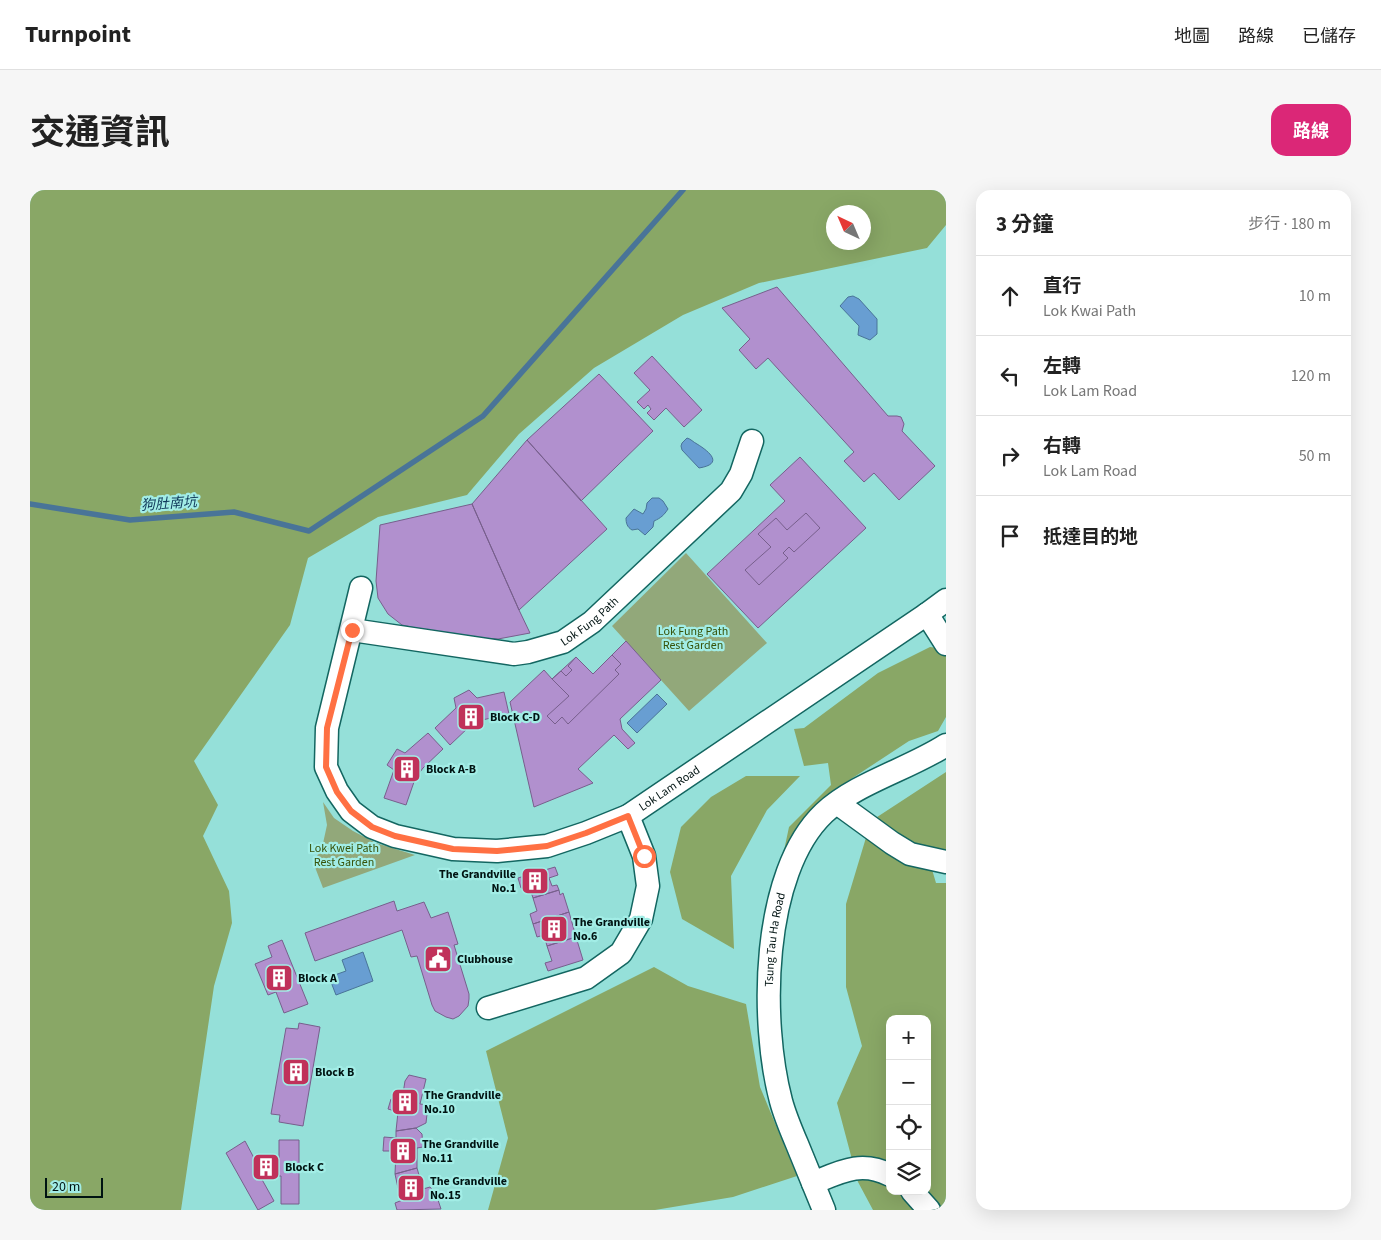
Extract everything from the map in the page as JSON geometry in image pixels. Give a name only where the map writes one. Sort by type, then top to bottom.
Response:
[{"type":"street","name":"Lok Fung Path","points":[[352,630],[514,654],[563,642],[592,622],[731,491],[741,474],[752,441]]},
{"type":"street","name":"Lok Lam Road","points":[[362,588],[327,728],[326,767],[337,792],[351,811],[372,827],[395,836],[453,849],[497,851],[547,846],[628,816],[946,600]]},
{"type":"street","points":[[927,614],[946,644]]},
{"type":"street","name":"Tsung Tau Ha Road","points":[[824,1210],[788,1122],[776,1082],[770,1038],[769,1010],[770,959],[779,902],[790,863],[796,850],[809,830],[825,812],[854,792],[946,745]]},
{"type":"street","points":[[837,803],[910,854],[946,862]]},
{"type":"street","points":[[488,1008],[586,978],[621,952],[641,918],[648,886],[644,856],[628,816]]},
{"type":"street","points":[[813,1183],[853,1168],[873,1168],[886,1173]]},
{"type":"street","points":[[916,1195],[929,1210]]},
{"type":"green space","points":[[30,190],[946,190],[946,225],[927,248],[759,283],[683,315],[594,368],[519,434],[467,495],[378,517],[308,558],[290,625],[194,761],[218,805],[203,836],[229,891],[232,923],[214,986],[181,1210],[30,1210]]},
{"type":"green space","name":"Lok Fung Path Rest Garden","points":[[686,553],[767,643],[689,711],[612,626]]},
{"type":"green space","points":[[930,647],[946,649],[946,717],[938,731],[909,741],[845,783],[782,860],[789,827],[831,785],[828,763],[804,766],[794,729],[804,728],[878,673]]},
{"type":"green space","points":[[946,772],[946,850],[926,849],[936,883],[946,883],[946,1210],[873,1210],[858,1182],[837,1103],[862,1046],[846,987],[846,904],[871,821]]},
{"type":"green space","points":[[746,776],[800,776],[767,810],[731,876],[734,949],[682,919],[670,872],[681,827],[711,797]]},
{"type":"green space","name":"Lok Kwei Path Rest Garden","points":[[323,802],[334,818],[353,831],[376,843],[415,855],[323,888],[313,862],[322,848],[327,825]]},
{"type":"green space","points":[[654,967],[688,986],[746,1004],[760,1087],[797,1176],[733,1197],[655,1210],[488,1210],[508,1138],[486,1051]]},
{"type":"water","points":[[853,296],[859,299],[877,319],[877,334],[870,340],[858,335],[859,326],[840,306],[848,297]]},
{"type":"water","points":[[687,438],[710,454],[713,461],[711,464],[699,468],[682,450],[682,443]]},
{"type":"water","points":[[652,498],[659,498],[668,509],[659,519],[654,521],[653,527],[645,535],[638,529],[632,530],[629,528],[626,518],[634,509],[643,514],[647,503]]},
{"type":"water","points":[[657,694],[667,704],[637,733],[627,723]]},
{"type":"water","points":[[363,952],[373,981],[336,995],[329,977],[346,971],[342,960]]},
{"type":"building","points":[[777,287],[888,416],[901,417],[904,424],[902,431],[935,466],[899,500],[874,473],[864,482],[844,461],[854,452],[768,358],[756,369],[739,350],[750,339],[722,308]]},
{"type":"building","points":[[652,356],[702,410],[684,427],[666,408],[654,420],[647,413],[651,409],[648,405],[644,409],[637,402],[650,390],[634,373]]},
{"type":"building","points":[[599,374],[653,431],[581,501],[527,440]]},
{"type":"building","points":[[527,440],[607,529],[519,610],[472,504]]},
{"type":"building","points":[[800,457],[866,528],[758,628],[707,574],[785,501],[770,485]]},
{"type":"building","points":[[472,504],[530,633],[498,639],[474,638],[402,625],[388,614],[378,598],[376,581],[380,525]]},
{"type":"building","points":[[806,513],[820,528],[794,552],[789,547],[783,553],[788,558],[759,585],[745,570],[771,547],[758,534],[776,518],[787,530]]},
{"type":"building","points":[[626,641],[661,680],[620,719],[622,729],[635,743],[628,749],[614,735],[578,769],[593,783],[534,807],[510,702],[544,670],[552,679],[576,657],[593,674]]},
{"type":"building","points":[[612,655],[621,664],[615,670],[619,674],[568,724],[562,717],[555,724],[547,716],[569,696],[552,679],[561,671],[566,676],[572,670],[568,666],[576,657],[593,674]]},
{"type":"building","name":"Block C-D","points":[[469,690],[477,698],[504,692],[509,714],[482,720],[470,726],[450,745],[435,728],[456,708],[454,698]]},
{"type":"building","name":"Block A-B","points":[[428,733],[443,749],[423,768],[415,779],[406,805],[384,798],[394,770],[387,765],[397,749],[405,753]]},
{"type":"building","name":"The Grandville No.1","points":[[555,867],[558,875],[549,878],[552,886],[557,885],[559,890],[533,898],[529,886],[521,888],[518,878]]},
{"type":"building","points":[[559,890],[560,895],[563,893],[569,912],[533,924],[530,914],[537,911],[533,898]]},
{"type":"building","name":"Clubhouse","points":[[394,901],[397,911],[424,902],[431,918],[448,912],[458,944],[454,945],[469,994],[468,1006],[459,1016],[453,1019],[435,1011],[417,956],[411,957],[402,930],[315,961],[305,933]]},
{"type":"building","name":"The Grandville No.6","points":[[569,912],[576,937],[547,946],[544,935],[537,937],[533,924]]},
{"type":"building","points":[[576,937],[583,960],[548,971],[545,963],[552,961],[547,946]]},
{"type":"building","name":"Block A","points":[[282,940],[308,1004],[284,1013],[276,992],[268,995],[255,964],[272,957],[268,946]]},
{"type":"building","name":"Block B","points":[[299,1023],[320,1027],[303,1126],[279,1122],[280,1115],[271,1114],[286,1028],[298,1029]]},
{"type":"building","name":"The Grandville No.10","points":[[409,1075],[426,1079],[420,1104],[428,1105],[426,1123],[416,1128],[396,1131],[398,1112],[388,1109],[391,1099],[402,1100],[405,1081]]},
{"type":"building","name":"The Grandville No.11","points":[[416,1128],[422,1134],[423,1147],[417,1148],[417,1168],[395,1174],[396,1151],[383,1151],[384,1137],[396,1138],[396,1131]]},
{"type":"building","name":"Block C","points":[[279,1140],[299,1140],[299,1204],[281,1204],[281,1176],[260,1176],[274,1201],[258,1210],[226,1153],[245,1141],[254,1158],[279,1158]]},
{"type":"building","name":"The Grandville No.15","points":[[417,1168],[423,1189],[430,1187],[436,1194],[441,1209],[397,1210],[395,1203],[405,1199],[398,1188],[395,1174]]},
{"type":"waterway","name":"狗肚南坑","points":[[30,504],[130,520],[234,512],[309,531],[483,416],[683,190]]},
{"type":"place","name":"Block C-D","points":[[471,717]]},
{"type":"place","name":"Block A-B","points":[[407,769]]},
{"type":"place","name":"The Grandville No.1","points":[[535,881]]},
{"type":"place","name":"The Grandville No.6","points":[[554,929]]},
{"type":"place","name":"Clubhouse","points":[[438,959]]},
{"type":"place","name":"Block A","points":[[279,978]]},
{"type":"place","name":"Block B","points":[[296,1072]]},
{"type":"place","name":"The Grandville No.10","points":[[405,1102]]},
{"type":"place","name":"The Grandville No.11","points":[[403,1151]]},
{"type":"place","name":"Block C","points":[[266,1167]]},
{"type":"place","name":"The Grandville No.15","points":[[411,1188]]},
{"type":"route","points":[[352,630],[327,728],[326,767],[337,792],[351,811],[372,827],[395,836],[453,849],[497,851],[547,846],[628,816],[644,856]]}]
